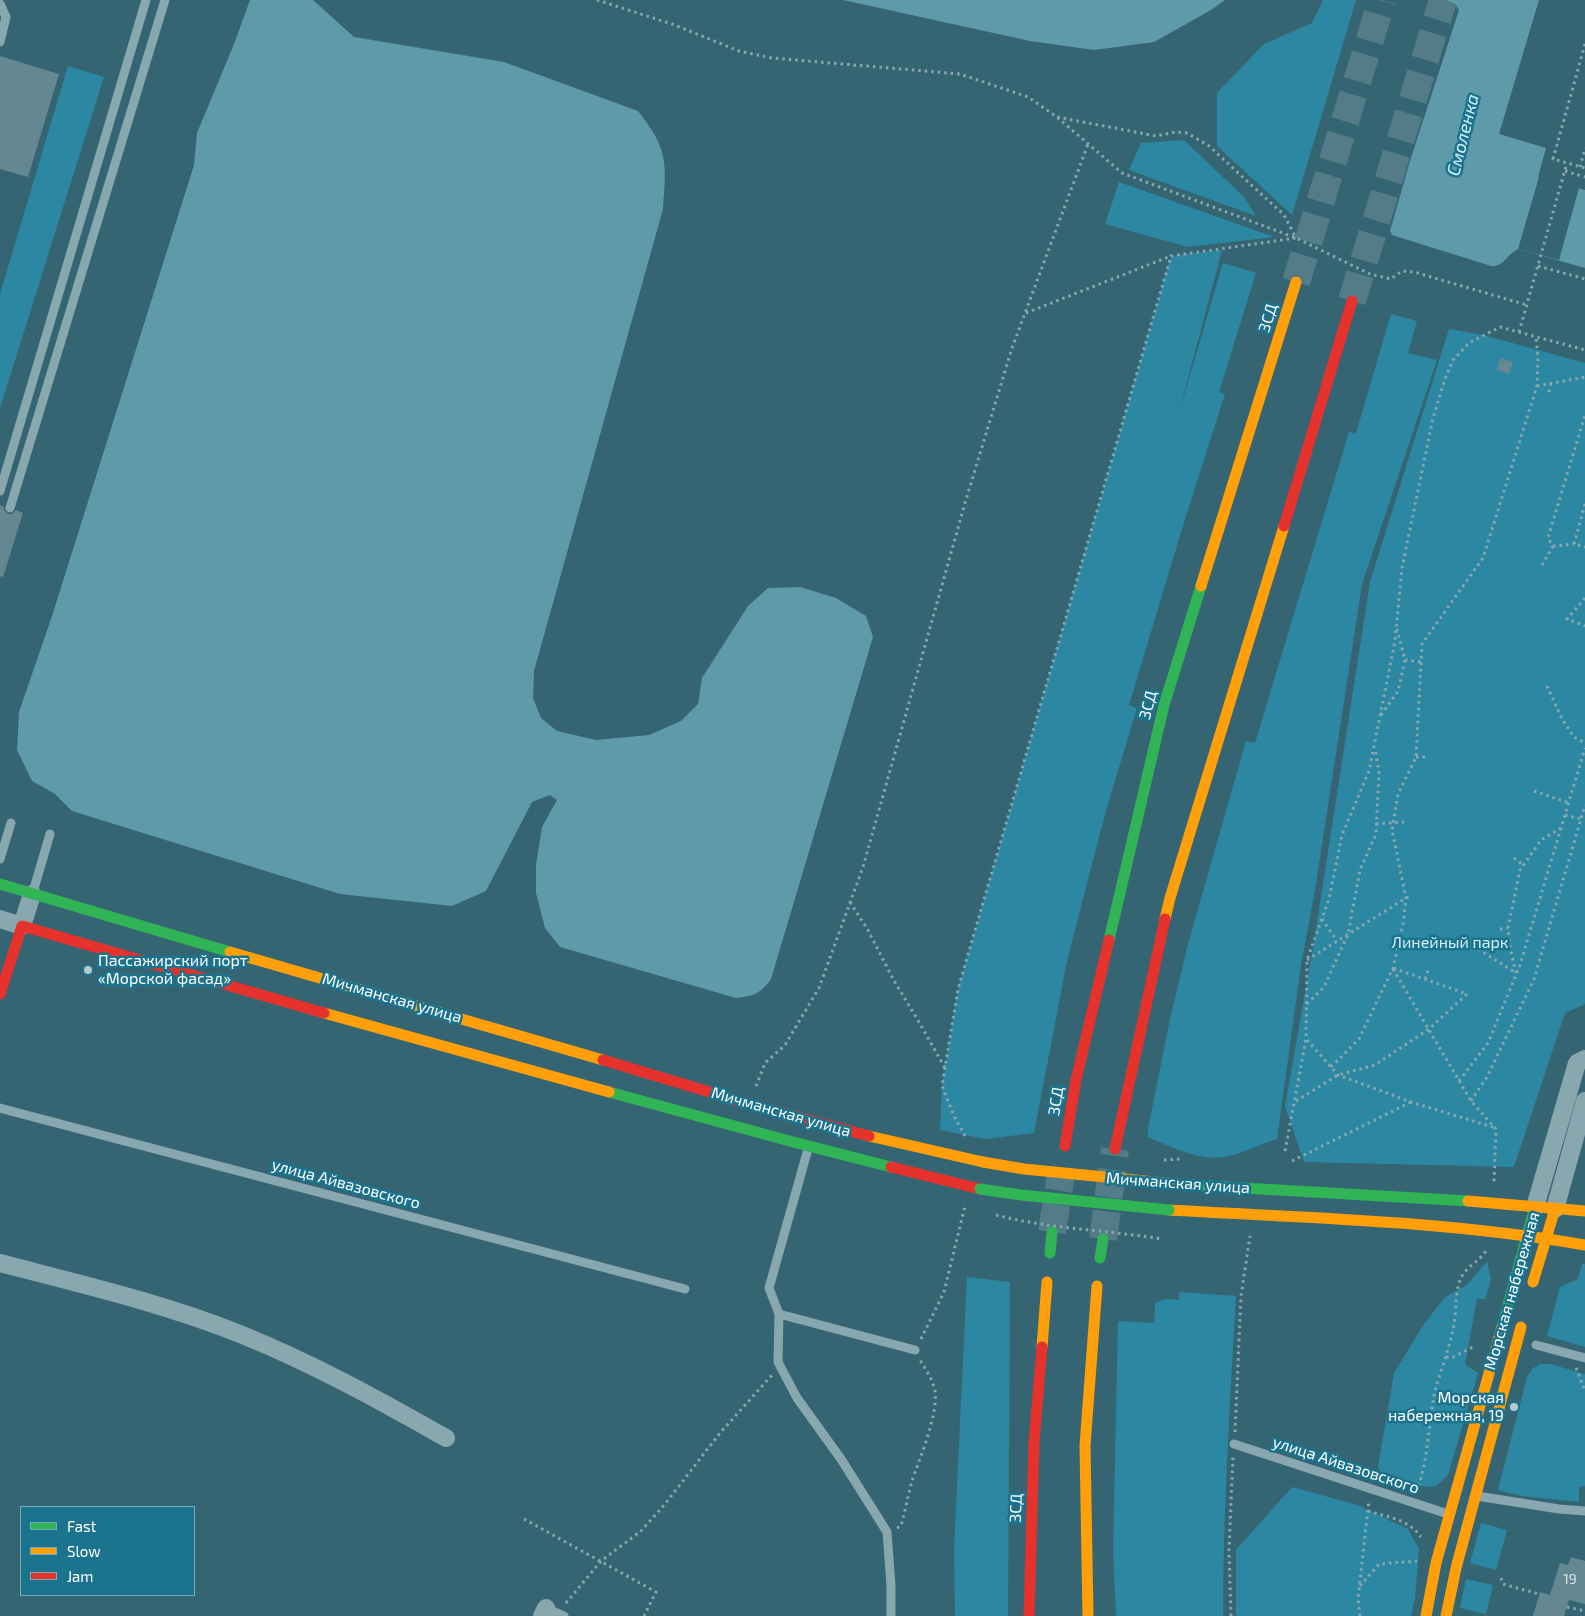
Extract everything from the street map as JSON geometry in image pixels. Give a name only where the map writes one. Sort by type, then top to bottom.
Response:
[{"type":"main road","name":"ЗСД","points":[[1066,1146],[1076,1080],[1164,705],[1296,282]]},
{"type":"main road","points":[[1115,1149],[1170,898],[1352,301]]},
{"type":"main road","name":"Мичманская улица","points":[[0,884],[412,1003],[804,1120],[888,1142],[983,1162],[1024,1170],[1174,1184],[1459,1201],[1585,1212]]},
{"type":"main road","points":[[0,994],[22,926]]},
{"type":"main road","name":"Мичманская улица","points":[[22,926],[809,1147],[980,1189],[1169,1210],[1448,1226],[1528,1235],[1585,1245]]},
{"type":"main road","name":"Морская набережная","points":[[1426,1616],[1436,1563],[1535,1207]]},
{"type":"main road","name":"Морская набережная","points":[[1531,1288],[1555,1209]]},
{"type":"main road","points":[[1050,1253],[1052,1232]]},
{"type":"main road","points":[[1100,1258],[1102,1239]]},
{"type":"main road","name":"ЗСД","points":[[1029,1616],[1034,1442],[1047,1282]]},
{"type":"main road","points":[[1088,1616],[1085,1445],[1097,1286]]},
{"type":"main road","name":"Морская набережная","points":[[1446,1616],[1468,1521],[1523,1317]]},
{"type":"street","points":[[22,926],[32,894]]},
{"type":"street","name":"Мичманская улица","points":[[0,919],[22,926]]},
{"type":"street","name":"Морская набережная","points":[[1535,1207],[1577,1063],[1585,1059]]},
{"type":"street","name":"Морская набережная","points":[[1555,1209],[1585,1101]]},
{"type":"street","points":[[0,1263],[120,1295],[238,1333],[326,1372],[446,1438]]},
{"type":"lane","points":[[0,491],[3,470],[146,0]]},
{"type":"lane","points":[[10,508],[165,0]]},
{"type":"lane","points":[[0,4],[6,17],[0,42]]},
{"type":"lane","points":[[3,470],[20,475]]},
{"type":"lane","points":[[0,859],[11,823]]},
{"type":"lane","points":[[32,894],[50,834]]},
{"type":"lane","name":"улица Айвазовского","points":[[0,1108],[684,1289]]},
{"type":"lane","points":[[809,1147],[769,1288],[779,1314],[778,1362],[797,1398],[841,1459],[887,1532],[891,1616]]},
{"type":"lane","points":[[779,1314],[915,1350]]},
{"type":"lane","points":[[1536,1345],[1585,1358]]},
{"type":"lane","name":"улица Айвазовского","points":[[1234,1444],[1468,1521]]},
{"type":"lane","points":[[1456,1490],[1559,1510],[1585,1511]]},
{"type":"path","points":[[597,0],[672,24],[739,51],[772,58],[960,74],[1028,97],[1058,117],[1122,173],[1296,238],[1370,274],[1391,278],[1402,270],[1414,272],[1527,305]]},
{"type":"path","points":[[1585,44],[1553,159],[1585,168]]},
{"type":"path","points":[[1058,117],[1156,136],[1176,132],[1187,133],[1209,146],[1284,215],[1296,238]]},
{"type":"path","points":[[755,1089],[765,1063],[785,1045],[818,988],[863,867],[965,503],[1012,348],[1088,144]]},
{"type":"path","points":[[1580,167],[1585,148]]},
{"type":"path","points":[[1520,332],[1567,163]]},
{"type":"path","points":[[1565,171],[1585,177]]},
{"type":"path","points":[[1025,313],[1171,256],[1296,238]]},
{"type":"path","points":[[969,1143],[954,1116],[942,1086],[958,989],[1171,256]]},
{"type":"path","points":[[1538,266],[1585,279]]},
{"type":"path","points":[[1285,1151],[1306,1039],[1307,960],[1329,899],[1342,835],[1369,771],[1394,641],[1402,568],[1433,418],[1445,379],[1453,360],[1469,343],[1500,327],[1585,350]]},
{"type":"path","points":[[1331,1067],[1359,1039],[1393,968],[1406,898],[1392,830],[1398,794],[1416,758],[1422,644],[1483,558],[1537,386],[1538,360],[1536,336]]},
{"type":"path","points":[[1537,386],[1585,377]]},
{"type":"path","points":[[1549,392],[1551,384]]},
{"type":"path","points":[[1553,546],[1548,538],[1585,415]]},
{"type":"path","points":[[1574,544],[1585,504]]},
{"type":"path","points":[[1553,546],[1574,544],[1585,547]]},
{"type":"path","points":[[1542,565],[1553,546]]},
{"type":"path","points":[[1457,594],[1460,601]]},
{"type":"path","points":[[1585,598],[1567,619],[1585,626]]},
{"type":"path","points":[[1379,718],[1398,691],[1405,660],[1396,624]]},
{"type":"path","points":[[1405,660],[1421,662]]},
{"type":"path","points":[[1547,686],[1562,719],[1574,737],[1585,743]]},
{"type":"path","points":[[1306,1004],[1324,987],[1348,934],[1360,870],[1376,834],[1379,773],[1374,744]]},
{"type":"path","points":[[1459,1081],[1488,1042],[1516,974],[1585,748]]},
{"type":"path","points":[[1416,758],[1426,758]]},
{"type":"path","points":[[1534,791],[1569,803]]},
{"type":"path","points":[[1471,1101],[1487,1077],[1534,979],[1585,805]]},
{"type":"path","points":[[1566,815],[1581,819]]},
{"type":"path","points":[[1376,824],[1404,822]]},
{"type":"path","points":[[1516,974],[1508,928],[1520,870],[1541,840],[1561,828]]},
{"type":"path","points":[[1514,858],[1523,865]]},
{"type":"path","points":[[1307,960],[1412,896]]},
{"type":"path","points":[[850,902],[868,930],[893,979],[945,1069]]},
{"type":"path","points":[[1322,919],[1337,941]]},
{"type":"path","points":[[1500,929],[1508,928]]},
{"type":"path","points":[[1478,949],[1516,974]]},
{"type":"path","points":[[1295,1101],[1338,1075],[1376,1064],[1429,1028],[1466,994],[1393,968]]},
{"type":"path","points":[[1393,968],[1471,1101],[1496,1129],[1494,1182]]},
{"type":"path","points":[[1425,979],[1428,968]]},
{"type":"path","points":[[1306,1039],[1338,1075],[1411,1102],[1496,1129]]},
{"type":"path","points":[[1292,1162],[1411,1102]]},
{"type":"path","points":[[887,1532],[901,1526],[911,1484],[936,1403],[935,1390],[931,1378],[915,1350],[944,1292],[965,1206]]},
{"type":"path","points":[[987,1212],[1021,1221],[1129,1233],[1162,1239]]},
{"type":"path","points":[[1231,1616],[1229,1550],[1241,1296],[1250,1236]]},
{"type":"path","points":[[1412,1502],[1419,1485],[1436,1390],[1446,1357],[1457,1308],[1458,1288],[1464,1273],[1488,1249]]},
{"type":"path","points":[[1446,1357],[1453,1357],[1477,1346]]},
{"type":"path","points":[[552,1613],[601,1562],[641,1531],[720,1433],[770,1378],[778,1362]]},
{"type":"path","points":[[1576,1368],[1585,1391]]},
{"type":"path","points":[[1359,1616],[1358,1598],[1370,1488]]},
{"type":"path","points":[[1368,1511],[1401,1520],[1414,1528],[1424,1541]]},
{"type":"path","points":[[524,1520],[656,1592],[644,1616]]},
{"type":"path","points":[[1360,1586],[1379,1564],[1420,1560]]},
{"type":"path","points":[[1500,1578],[1503,1584],[1539,1594]]},
{"type":"path","points":[[1567,1607],[1585,1611]]},
{"type":"green space","points":[[1323,0],[1356,0],[1292,215],[1217,146],[1217,93],[1264,44],[1312,23]]},
{"type":"green space","points":[[68,66],[104,77],[0,408],[0,294]]},
{"type":"green space","points":[[1184,140],[1245,198],[1256,216],[1129,170],[1141,143]]},
{"type":"green space","points":[[1119,182],[1274,237],[1188,247],[1105,224]]},
{"type":"green space","points":[[1222,250],[1178,416],[1223,263],[1256,273],[1219,392],[1225,394],[1129,705],[1137,708],[1105,814],[1067,961],[1034,1133],[986,1139],[940,1130],[942,1086],[958,989],[1171,256]]},
{"type":"green space","points":[[1391,314],[1417,321],[1408,353],[1437,360],[1362,584],[1315,890],[1301,965],[1277,1139],[1225,1157],[1215,1158],[1195,1155],[1148,1137],[1170,1019],[1188,944],[1246,741],[1255,743],[1349,432],[1356,433]]},
{"type":"green space","name":"Линейный парк","points":[[1449,329],[1483,335],[1585,363],[1585,1004],[1565,1013],[1514,1167],[1304,1162],[1285,1106],[1313,948],[1370,582]]},
{"type":"green space","points":[[1487,1261],[1491,1280],[1485,1299],[1477,1299],[1465,1364],[1478,1373],[1448,1475],[1436,1486],[1429,1487],[1385,1479],[1378,1467],[1394,1373],[1424,1324],[1445,1297],[1467,1285]]},
{"type":"green space","points":[[1582,1264],[1585,1264],[1585,1347],[1547,1336],[1560,1287],[1578,1279]]},
{"type":"green space","points":[[967,1277],[1010,1282],[1008,1616],[955,1616],[954,1549]]},
{"type":"green space","points":[[1179,1292],[1236,1296],[1229,1416],[1223,1616],[1116,1616],[1113,1552],[1118,1321],[1154,1323],[1155,1303],[1165,1299],[1179,1300]]},
{"type":"green space","points":[[1540,1364],[1550,1364],[1585,1374],[1585,1486],[1579,1487],[1579,1502],[1522,1496],[1498,1490],[1527,1377],[1532,1369]]},
{"type":"green space","points":[[1292,1487],[1357,1505],[1408,1529],[1419,1549],[1415,1598],[1411,1616],[1236,1616],[1236,1550]]},
{"type":"green space","points":[[1481,1523],[1507,1530],[1496,1570],[1470,1563]]},
{"type":"green space","points":[[1466,1579],[1493,1585],[1486,1614],[1460,1608]]},
{"type":"water","points":[[250,0],[313,0],[354,37],[504,62],[638,111],[658,141],[664,166],[663,209],[534,671],[533,698],[541,718],[557,731],[596,740],[649,735],[681,721],[698,704],[702,678],[748,606],[768,588],[800,587],[836,598],[866,616],[873,637],[771,979],[756,993],[736,998],[560,947],[545,928],[536,893],[536,865],[542,827],[557,800],[550,795],[532,802],[486,891],[452,906],[340,894],[72,811],[55,794],[32,781],[17,750],[19,712],[52,616],[194,165],[197,133]]},
{"type":"water","points":[[843,0],[1225,0],[1154,42],[1094,50],[1030,41]]},
{"type":"water","name":"Смоленка","points":[[1445,0],[1539,0],[1499,134],[1546,148],[1538,177],[1585,190],[1585,268],[1518,249],[1499,265],[1491,266],[1392,235],[1390,231],[1410,161],[1459,10],[1455,4]]},
{"type":"pier","points":[[1539,177],[1579,188],[1559,260],[1518,249]]},
{"type":"building","points":[[0,56],[59,74],[28,177],[0,169]]},
{"type":"building","points":[[1500,358],[1513,362],[1509,374],[1497,370]]},
{"type":"building","points":[[0,505],[4,507],[8,514],[12,514],[16,510],[23,513],[3,577],[0,576]]},
{"type":"building","points":[[1571,1557],[1585,1561],[1585,1604],[1569,1600],[1564,1616],[1533,1616],[1540,1592],[1550,1595],[1560,1563],[1568,1565]]},
{"type":"tunnel","points":[[1296,282],[1382,0]]},
{"type":"tunnel","points":[[1352,301],[1443,0]]},
{"type":"tunnel","points":[[1103,1239],[1115,1149]]},
{"type":"tunnel","points":[[1052,1232],[1061,1174]]},
{"type":"traffic: fast","points":[[1109,940],[1164,705],[1201,586]]},
{"type":"traffic: fast","points":[[0,884],[230,952]]},
{"type":"traffic: fast","points":[[609,1092],[891,1167]]},
{"type":"traffic: fast","points":[[1175,1184],[1468,1201]]},
{"type":"traffic: fast","points":[[980,1189],[1169,1210]]},
{"type":"traffic: fast","points":[[1502,1327],[1535,1207]]},
{"type":"traffic: fast","points":[[1050,1253],[1052,1232]]},
{"type":"traffic: fast","points":[[1100,1258],[1103,1239]]},
{"type":"traffic: slow","points":[[1201,586],[1296,282]]},
{"type":"traffic: slow","points":[[1165,919],[1284,526]]},
{"type":"traffic: slow","points":[[230,952],[603,1060]]},
{"type":"traffic: slow","points":[[324,1013],[609,1092]]},
{"type":"traffic: slow","points":[[869,1136],[983,1162]]},
{"type":"traffic: slow","points":[[983,1162],[1024,1169],[1175,1184]]},
{"type":"traffic: slow","points":[[1468,1201],[1585,1211]]},
{"type":"traffic: slow","points":[[1533,1282],[1555,1209]]},
{"type":"traffic: slow","points":[[1169,1210],[1430,1225],[1585,1245]]},
{"type":"traffic: slow","points":[[1042,1347],[1047,1282]]},
{"type":"traffic: slow","points":[[1088,1616],[1085,1445],[1097,1286]]},
{"type":"traffic: slow","points":[[1426,1616],[1436,1563],[1502,1327]]},
{"type":"traffic: slow","points":[[1446,1616],[1456,1568],[1521,1327]]},
{"type":"traffic: jam","points":[[1284,526],[1352,301]]},
{"type":"traffic: jam","points":[[1115,1149],[1165,919]]},
{"type":"traffic: jam","points":[[0,994],[22,926],[324,1013]]},
{"type":"traffic: jam","points":[[1065,1146],[1076,1080],[1109,940]]},
{"type":"traffic: jam","points":[[603,1060],[746,1103],[869,1136]]},
{"type":"traffic: jam","points":[[891,1167],[980,1189]]},
{"type":"traffic: jam","points":[[1029,1616],[1034,1442],[1042,1347]]},
{"type":"place","name":"Пассажирский порт «Морской фасад»","points":[[88,970]]},
{"type":"place","name":"Морская набережная, 19","points":[[1514,1407]]}]
